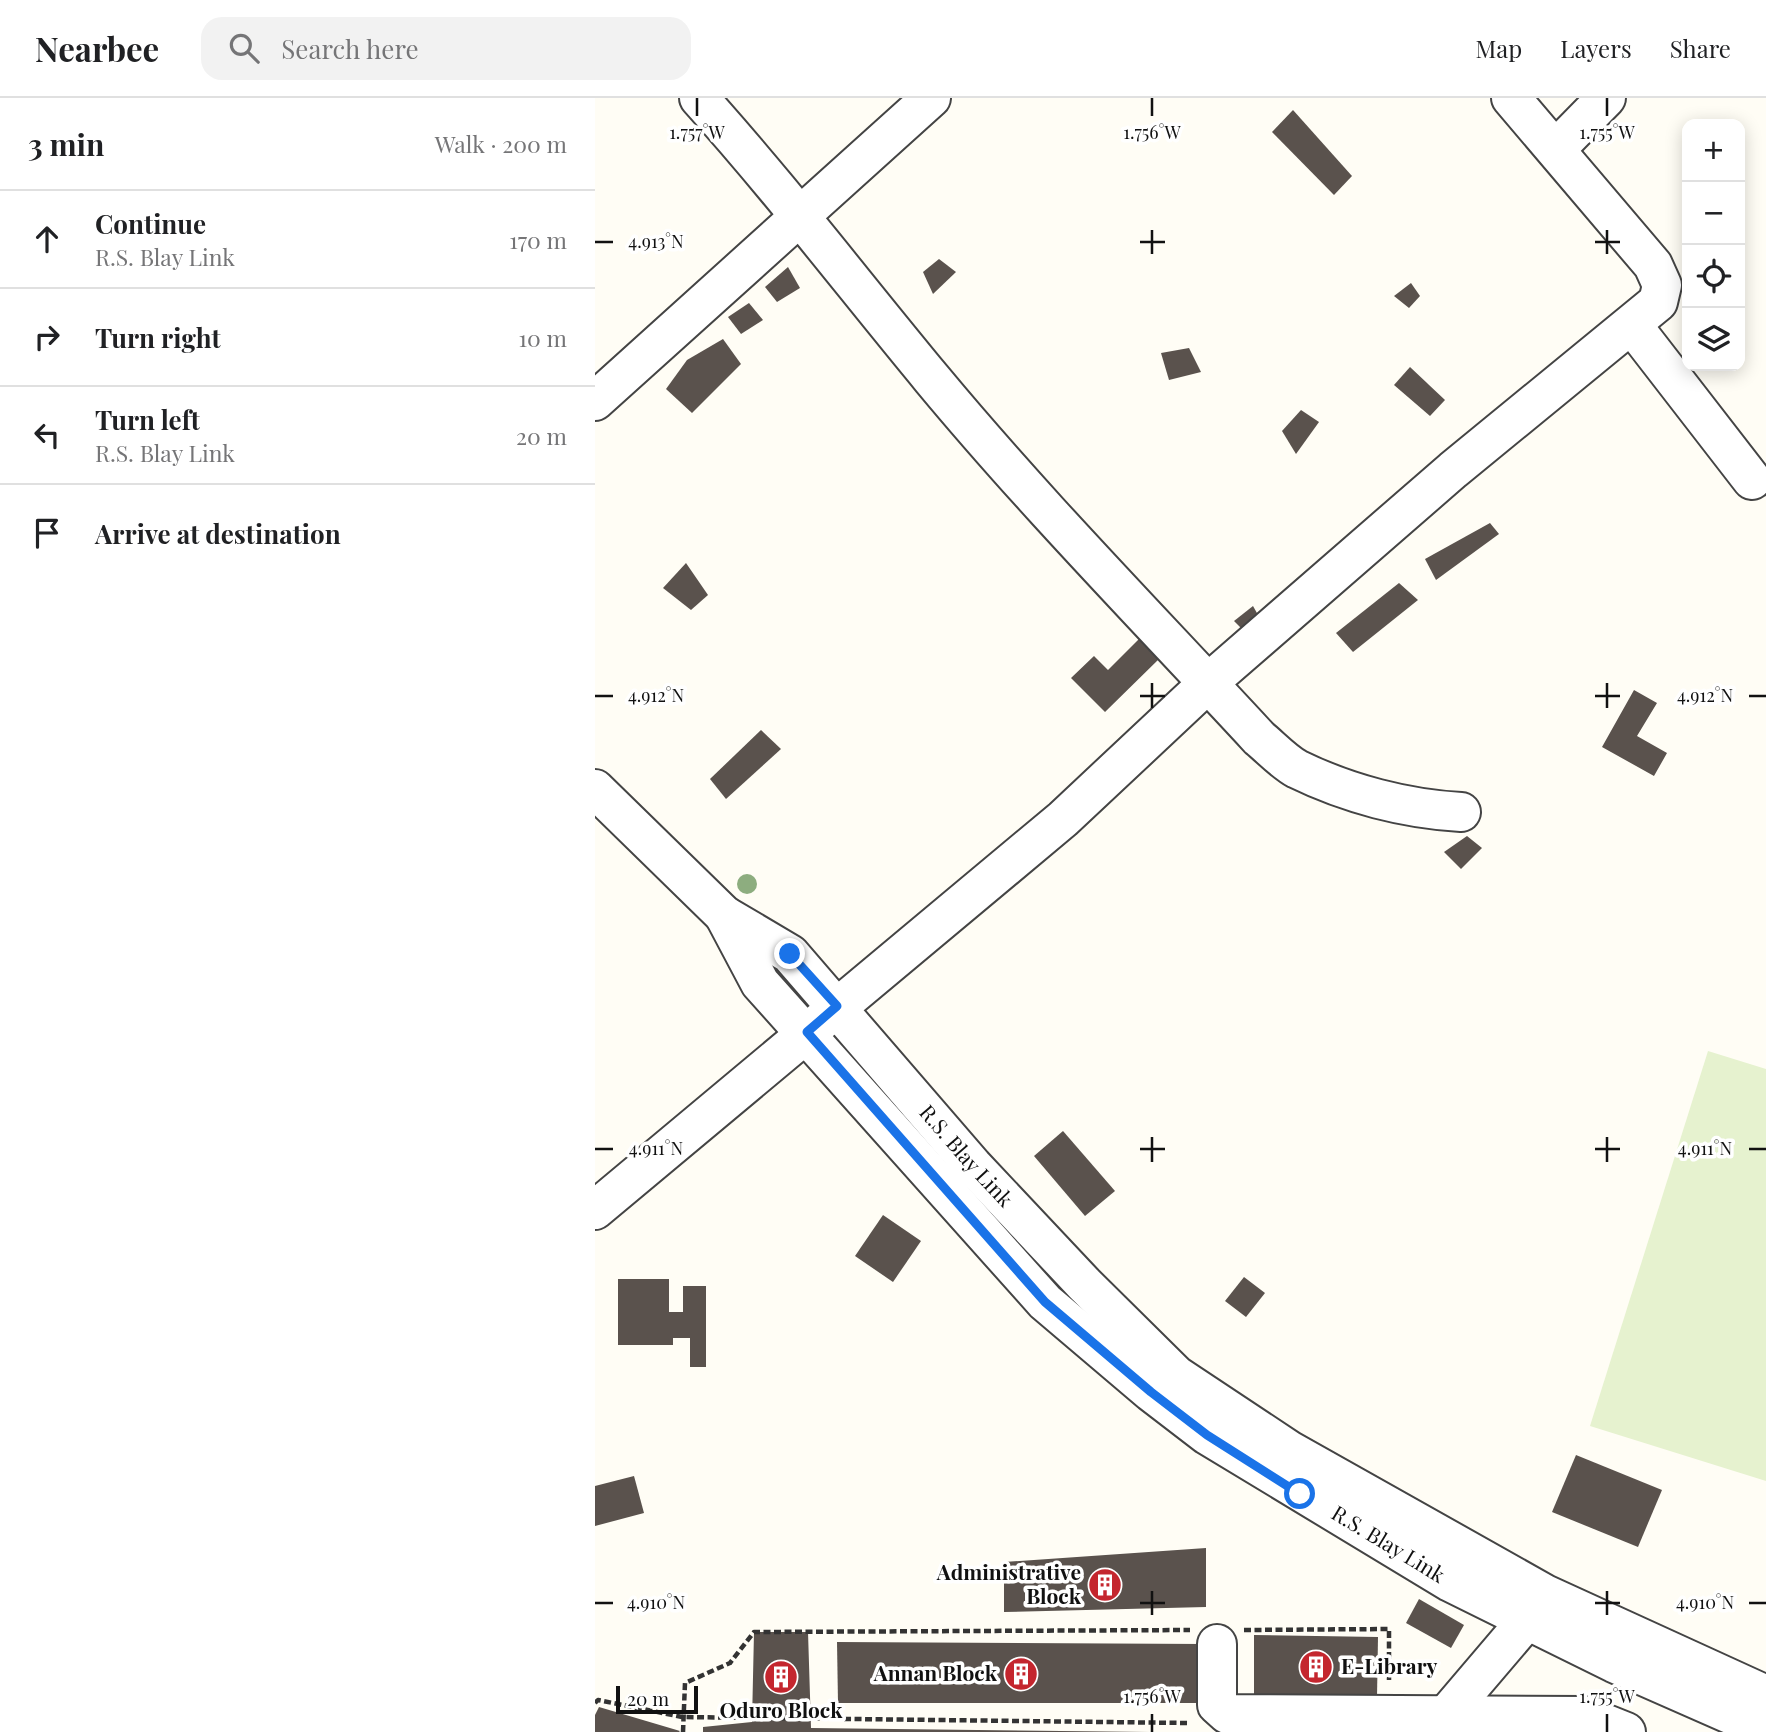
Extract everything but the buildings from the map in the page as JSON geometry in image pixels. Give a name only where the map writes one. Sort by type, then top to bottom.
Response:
[{"type":"street","points":[[699,98],[801,215],[932,379],[1005,463],[1259,738],[1295,768],[1342,787],[1420,810],[1461,812]]},
{"type":"street","points":[[595,401],[931,98]]},
{"type":"street","points":[[595,1210],[685,1138],[837,1006],[1063,819],[1208,683],[1453,470],[1658,302],[1661,285],[1653,265],[1511,98]]},
{"type":"street","points":[[1556,149],[1606,98]]},
{"type":"street","points":[[1632,325],[1752,480]]},
{"type":"street","name":"R.S. Blay Link","points":[[595,789],[724,915],[790,954],[973,1166],[1084,1284],[1176,1375],[1536,1607],[1614,1663],[1766,1730]]},
{"type":"street","name":"R.S. Blay Link","points":[[724,915],[760,983],[807,1032],[1045,1302],[1151,1392],[1207,1435],[1300,1494],[1450,1582],[1536,1607],[1766,1695]]},
{"type":"street","points":[[1443,1723],[1536,1607]]},
{"type":"street","points":[[1216,1635],[1217,1705],[1227,1714],[1443,1723],[1501,1723],[1586,1716],[1626,1732]]},
{"type":"path","points":[[683,1732],[685,1683],[730,1663],[754,1632],[1216,1635],[1388,1629],[1368,1719]]},
{"type":"path","points":[[595,1703],[598,1700],[682,1717],[1206,1723],[1227,1714]]},
{"type":"green space","points":[[1708,1051],[1766,1069],[1766,1481],[1590,1426]]},
{"type":"place","name":"Administrative Block","points":[[1105,1585]]},
{"type":"place","name":"E-Library","points":[[1316,1667]]},
{"type":"place","name":"Annan Block","points":[[1021,1674]]},
{"type":"place","name":"Oduro Block","points":[[781,1677]]},
{"type":"route","points":[[790,954],[837,1006],[807,1032],[1045,1302],[1151,1392],[1207,1435],[1300,1494]]}]
